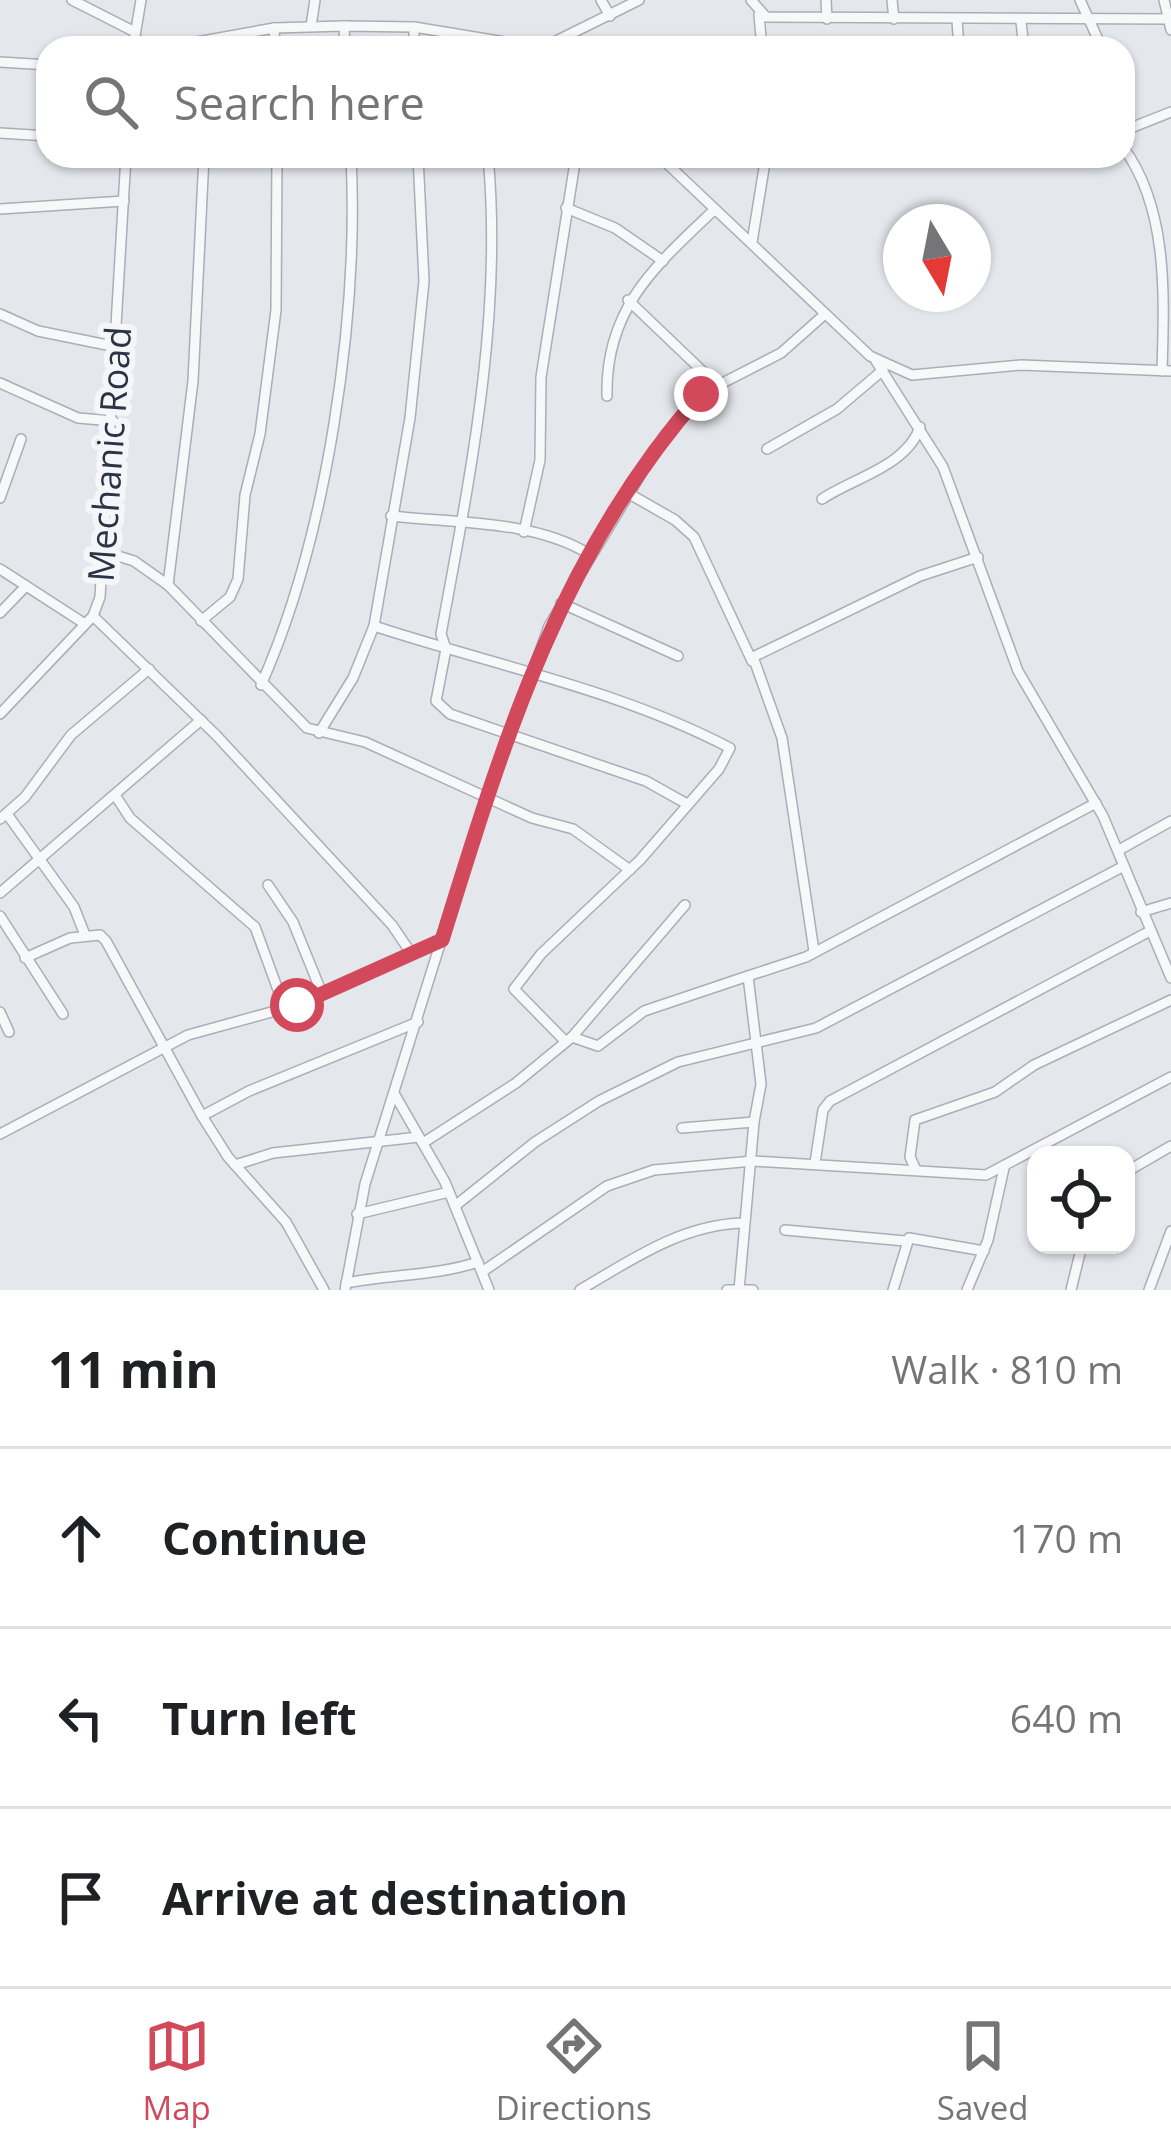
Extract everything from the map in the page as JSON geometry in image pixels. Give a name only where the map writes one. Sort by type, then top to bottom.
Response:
[{"type":"street","points":[[72,0],[135,32]]},
{"type":"street","points":[[134,36],[141,0]]},
{"type":"street","points":[[311,26],[315,0]]},
{"type":"street","points":[[601,0],[610,16]]},
{"type":"street","points":[[568,36],[638,0]]},
{"type":"street","points":[[751,0],[759,15],[761,36]]},
{"type":"street","points":[[826,0],[827,19]]},
{"type":"street","points":[[892,0],[894,19]]},
{"type":"street","points":[[1080,0],[1098,36]]},
{"type":"street","points":[[759,15],[1170,23],[1164,0]]},
{"type":"street","points":[[957,20],[958,36]]},
{"type":"street","points":[[1021,22],[1023,36]]},
{"type":"street","points":[[344,26],[344,36]]},
{"type":"street","points":[[236,36],[274,28],[344,26],[414,27],[454,36]]},
{"type":"street","points":[[414,27],[414,36]]},
{"type":"street","points":[[274,28],[274,36]]},
{"type":"street","points":[[0,62],[36,64]]},
{"type":"street","points":[[1135,126],[1171,112]]},
{"type":"street","points":[[0,134],[36,136]]},
{"type":"street","name":"Mechanic Road","points":[[0,714],[89,620],[105,552],[125,168]]},
{"type":"street","points":[[168,585],[193,381],[203,168]]},
{"type":"street","points":[[201,621],[230,597],[238,579],[245,495],[260,434],[276,310],[277,168]]},
{"type":"street","points":[[261,685],[288,624],[346,338],[351,168]]},
{"type":"street","points":[[319,733],[353,678],[374,626],[410,418],[424,290],[419,168]]},
{"type":"street","points":[[489,168],[495,244],[490,324],[441,634],[446,650],[436,701],[450,714],[646,781],[687,803]]},
{"type":"street","points":[[524,532],[540,460],[541,377],[574,168]]},
{"type":"street","points":[[670,168],[880,366],[920,427],[943,467],[1018,671],[1096,803],[1171,978]]},
{"type":"street","points":[[752,242],[764,168]]},
{"type":"street","points":[[880,366],[912,375],[1021,365],[1166,371],[1160,244],[1149,198],[1134,168]]},
{"type":"street","points":[[0,209],[124,201]]},
{"type":"street","points":[[566,208],[615,228],[663,261]]},
{"type":"street","points":[[607,396],[611,354],[628,300],[713,211]]},
{"type":"street","points":[[628,300],[716,385]]},
{"type":"street","points":[[0,314],[38,331],[117,347]]},
{"type":"street","points":[[825,314],[781,353],[701,394],[664,436],[626,492],[561,603],[532,669],[442,940],[357,1214],[345,1287],[415,1271],[480,1267],[607,1186],[630,1177],[753,1161],[978,1176],[1004,1168],[1171,1077]]},
{"type":"street","points":[[767,449],[844,404],[880,366]]},
{"type":"street","points":[[0,383],[78,418],[113,421]]},
{"type":"street","points":[[822,500],[880,468],[915,440],[920,427]]},
{"type":"street","points":[[0,498],[22,439]]},
{"type":"street","points":[[626,492],[675,520],[694,537],[752,662],[782,738],[814,951]]},
{"type":"street","points":[[391,516],[524,532],[562,540],[589,554]]},
{"type":"street","points":[[105,552],[134,561],[168,585],[298,722],[319,733],[365,742],[573,829],[630,870]]},
{"type":"street","points":[[752,662],[773,645],[912,580],[978,557]]},
{"type":"street","points":[[0,569],[89,620],[149,669],[392,925],[411,953]]},
{"type":"street","points":[[0,613],[26,586]]},
{"type":"street","points":[[561,603],[678,656]]},
{"type":"street","points":[[374,626],[446,650],[532,669],[688,727],[730,748],[719,769],[630,870],[541,954],[514,989],[568,1039],[598,1046],[644,1011],[814,951],[1096,803]]},
{"type":"street","points":[[85,935],[74,907],[3,817],[71,735],[149,669]]},
{"type":"street","points":[[0,893],[201,720]]},
{"type":"street","points":[[115,795],[130,818],[255,927],[285,1009]]},
{"type":"street","points":[[1119,850],[1171,821]]},
{"type":"street","points":[[454,1207],[535,1142],[599,1102],[678,1062],[758,1046],[826,1024],[1124,866]]},
{"type":"street","points":[[268,885],[293,922],[321,992]]},
{"type":"street","points":[[1141,912],[1171,903]]},
{"type":"street","points":[[235,1165],[273,1154],[421,1140],[517,1083],[568,1039],[686,905]]},
{"type":"street","points":[[0,916],[63,1014]]},
{"type":"street","points":[[815,1163],[823,1110],[830,1102],[1150,931]]},
{"type":"street","points":[[25,958],[85,935],[100,935],[202,1116],[235,1165],[286,1222],[323,1290]]},
{"type":"street","points":[[0,1134],[188,1035],[285,1009],[442,940]]},
{"type":"street","points":[[739,1289],[742,1223],[760,1095],[748,976]]},
{"type":"street","points":[[916,1170],[910,1157],[915,1120],[994,1092],[1034,1065],[1171,1000]]},
{"type":"street","points":[[0,1012],[8,1032]]},
{"type":"street","points":[[202,1116],[249,1091],[418,1022]]},
{"type":"street","points":[[394,1094],[449,1192],[489,1290]]},
{"type":"street","points":[[682,1127],[754,1122]]},
{"type":"street","points":[[1135,1167],[1171,1146]]},
{"type":"street","points":[[967,1290],[984,1251],[1004,1168]]},
{"type":"street","points":[[357,1214],[449,1192]]},
{"type":"street","points":[[580,1290],[665,1241],[702,1227],[742,1223]]},
{"type":"street","points":[[784,1230],[905,1241],[930,1238],[984,1251]]},
{"type":"street","points":[[1149,1290],[1171,1231]]},
{"type":"street","points":[[893,1290],[905,1241]]},
{"type":"street","points":[[1072,1290],[1080,1254]]},
{"type":"street","points":[[727,1290],[753,1290]]},
{"type":"route","points":[[297,1005],[442,940],[477,826],[549,626],[647,459],[701,394]]}]
